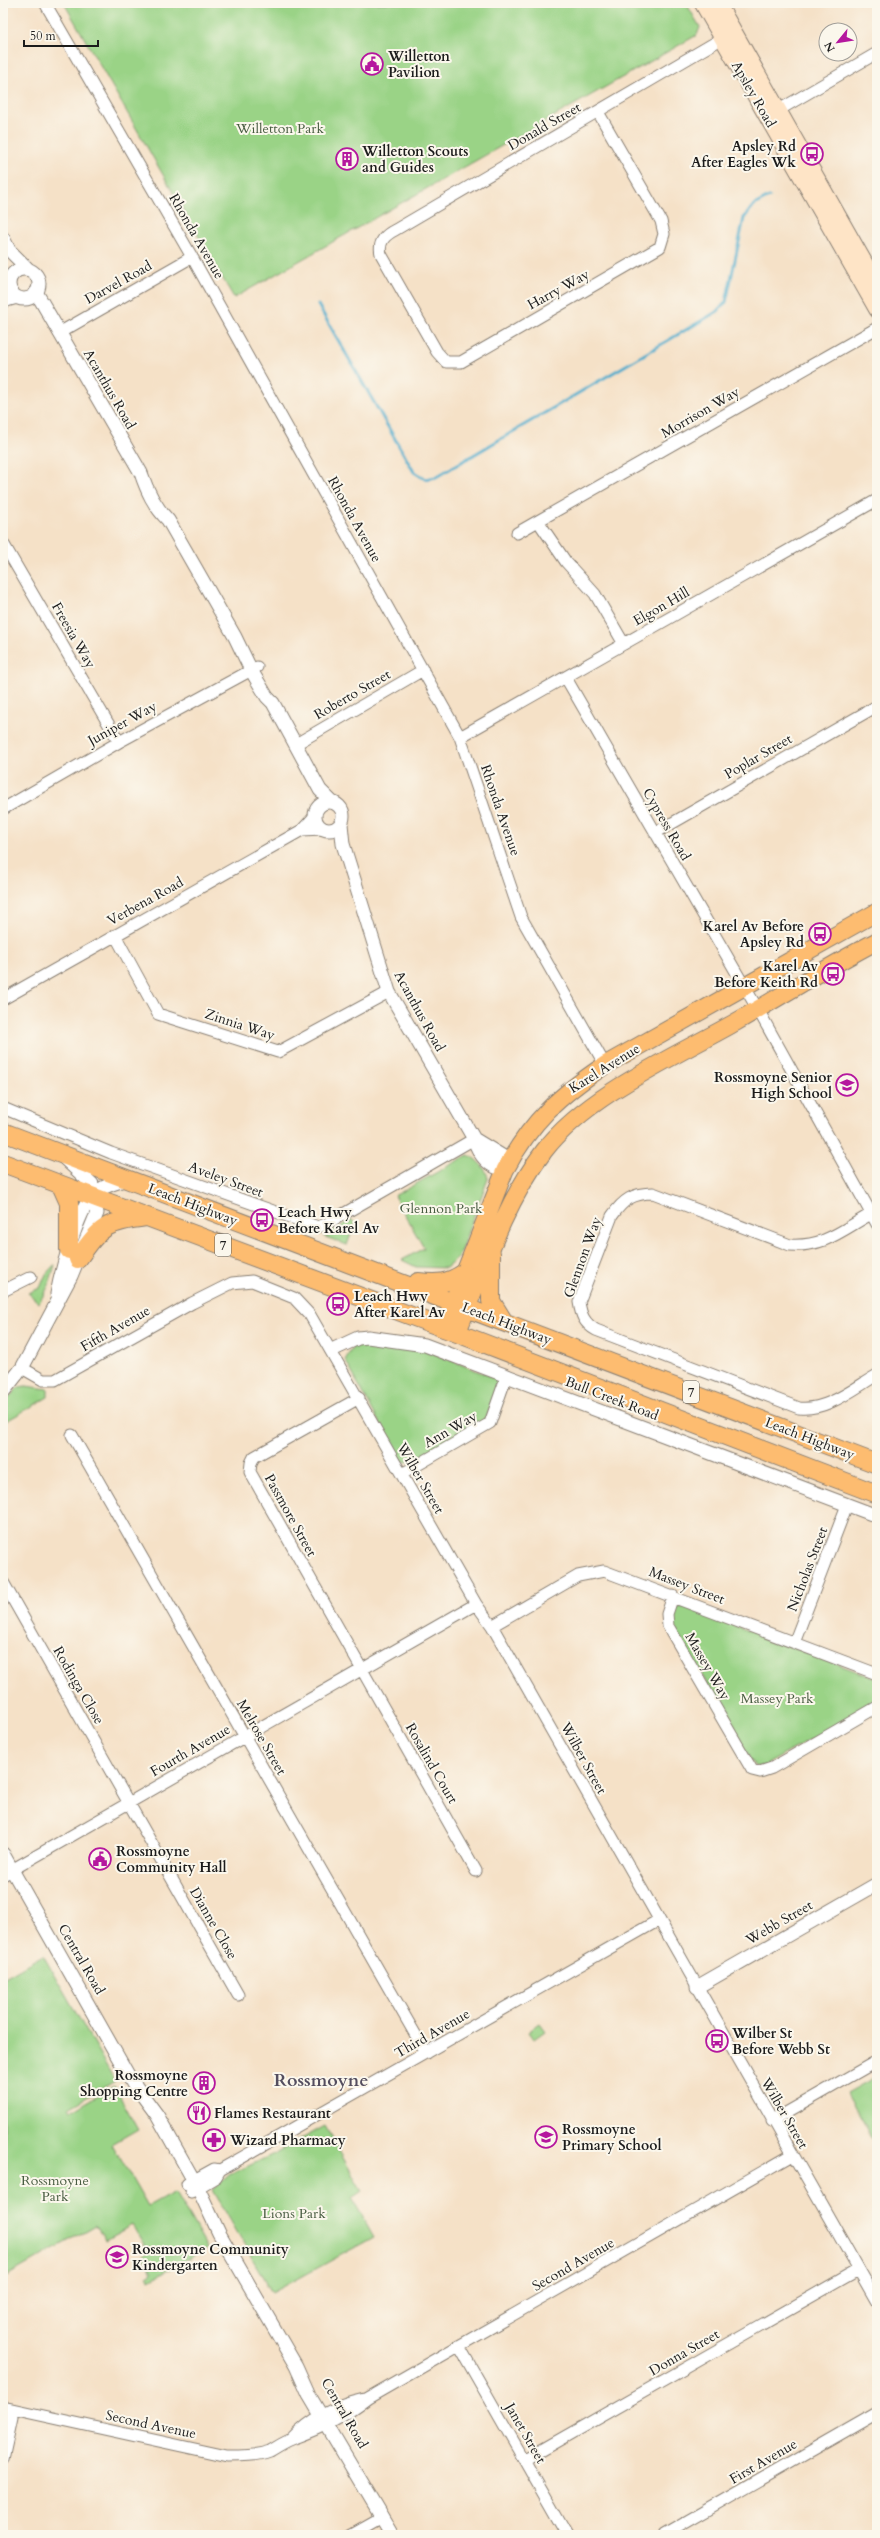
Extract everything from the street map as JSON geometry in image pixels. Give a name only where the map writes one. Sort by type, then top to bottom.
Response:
[{"type":"highway","name":"Leach Highway","points":[[3,1132],[398,1280],[877,1464]]},
{"type":"highway","name":"Leach Highway","points":[[3,1163],[450,1330],[877,1494]]},
{"type":"highway","points":[[61,1185],[69,1203],[74,1254]]},
{"type":"highway","points":[[74,1254],[98,1231],[124,1220],[147,1217]]},
{"type":"highway","points":[[491,1253],[491,1301],[504,1322]]},
{"type":"highway","points":[[398,1280],[441,1284],[453,1281],[464,1273]]},
{"type":"main road","name":"Apsley Road","points":[[702,3],[728,35],[773,113],[877,284]]},
{"type":"main road","name":"Apsley Road","points":[[718,3],[728,35]]},
{"type":"main road","name":"Apsley Road","points":[[773,113],[877,310]]},
{"type":"main road","name":"Karel Avenue","points":[[460,1305],[464,1273],[505,1170],[518,1146],[552,1105],[568,1090],[605,1065],[877,912]]},
{"type":"main road","name":"Karel Avenue","points":[[450,1330],[460,1305],[491,1253],[513,1201],[536,1163],[555,1138],[598,1102],[877,941]]},
{"type":"main road","points":[[513,1201],[505,1170],[517,1171],[536,1163]]},
{"type":"street","name":"Rhonda Avenue","points":[[44,3],[192,257],[460,737],[522,917],[605,1065]]},
{"type":"street","name":"Donald Street","points":[[381,254],[381,244],[388,234],[728,35]]},
{"type":"street","points":[[773,113],[877,53]]},
{"type":"street","name":"Harry Way","points":[[381,254],[437,352],[450,363],[461,362],[649,255],[660,247],[664,234],[661,221],[598,112]]},
{"type":"street","name":"Acanthus Road","points":[[6,244],[38,280],[26,296]]},
{"type":"street","name":"Acanthus Road","points":[[6,244],[8,283],[26,296],[55,327],[141,473],[156,488],[164,505],[168,520],[254,668],[267,697],[273,703],[325,798],[343,809],[344,817],[332,828]]},
{"type":"street","name":"Darvel Road","points":[[55,327],[192,257]]},
{"type":"street","points":[[8,283],[17,271],[29,270]]},
{"type":"street","points":[[3,301],[26,296]]},
{"type":"street","name":"Morrison Way","points":[[517,533],[877,328]]},
{"type":"street","name":"Elgon Hill","points":[[460,737],[877,500]]},
{"type":"street","points":[[538,521],[566,562],[595,594],[624,644]]},
{"type":"street","name":"Freesia Way","points":[[3,543],[119,742]]},
{"type":"street","name":"Juniper Way","points":[[3,808],[254,668]]},
{"type":"street","name":"Roberto Street","points":[[296,744],[423,670]]},
{"type":"street","name":"Cypress Road","points":[[566,678],[758,1009],[877,1224]]},
{"type":"street","name":"Poplar Street","points":[[655,833],[877,706]]},
{"type":"street","points":[[315,816],[316,809],[325,798]]},
{"type":"street","name":"Acanthus Road","points":[[315,816],[317,824],[332,828],[343,844],[389,992],[474,1139],[502,1156],[505,1170]]},
{"type":"street","name":"Verbena Road","points":[[3,999],[302,830],[315,816]]},
{"type":"street","name":"Verbena Road","points":[[302,830],[332,828]]},
{"type":"street","name":"Zinnia Way","points":[[115,935],[158,1014],[278,1052],[389,992]]},
{"type":"street","name":"Aveley Street","points":[[3,1108],[111,1153],[318,1227],[326,1224],[474,1139]]},
{"type":"street","points":[[3,1392],[22,1368],[56,1301],[61,1271],[74,1254],[92,1196],[92,1184],[60,1154]]},
{"type":"street","points":[[92,1196],[106,1186],[127,1179]]},
{"type":"street","name":"Glennon Way","points":[[871,1214],[821,1243],[808,1246],[790,1245],[653,1193],[631,1196],[621,1204],[612,1216],[579,1302],[581,1314],[587,1325],[596,1330],[799,1408],[812,1410],[824,1406],[877,1375]]},
{"type":"street","points":[[3,1292],[32,1277]]},
{"type":"street","name":"Wilber Street","points":[[224,1286],[240,1281],[252,1281],[294,1298],[310,1315],[332,1350],[476,1604],[492,1626],[877,2302]]},
{"type":"street","name":"Fifth Avenue","points":[[22,1368],[43,1380],[55,1380],[224,1286]]},
{"type":"street","name":"Bull Creek Road","points":[[332,1350],[358,1338],[368,1337],[418,1344],[507,1375],[877,1516]]},
{"type":"street","name":"Ann Way","points":[[402,1474],[490,1423],[507,1375]]},
{"type":"street","name":"Passmore Street","points":[[359,1398],[254,1457],[251,1463],[250,1472],[361,1670]]},
{"type":"street","name":"Melrose Street","points":[[72,1435],[426,2053]]},
{"type":"street","name":"Nicholas Street","points":[[794,1643],[847,1505]]},
{"type":"street","name":"Massey Street","points":[[492,1626],[578,1576],[590,1572],[604,1571],[616,1574],[877,1674]]},
{"type":"street","name":"Rodinga Close","points":[[3,1582],[129,1803]]},
{"type":"street","name":"Massey Way","points":[[673,1596],[667,1614],[668,1626],[752,1770],[760,1772],[772,1768],[877,1708]]},
{"type":"street","name":"Fourth Avenue","points":[[8,1872],[476,1604]]},
{"type":"street","name":"Rosalind Court","points":[[361,1670],[476,1870]]},
{"type":"street","name":"Dianne Close","points":[[129,1803],[238,1995]]},
{"type":"street","name":"Central Road","points":[[3,1854],[8,1872],[132,2081],[150,2119],[193,2186],[296,2366],[315,2391],[327,2419],[352,2453],[360,2479],[392,2535]]},
{"type":"street","name":"Webb Street","points":[[697,1987],[877,1884]]},
{"type":"street","name":"Third Avenue","points":[[193,2186],[214,2169],[220,2170],[659,1920]]},
{"type":"street","points":[[772,2120],[877,2061]]},
{"type":"street","name":"Second Avenue","points":[[4,2406],[227,2456],[247,2456],[269,2451],[292,2439],[308,2435],[349,2402],[368,2398],[792,2155]]},
{"type":"street","name":"Donna Street","points":[[524,2460],[858,2270]]},
{"type":"street","name":"Janet Street","points":[[459,2346],[567,2535]]},
{"type":"street","points":[[3,2459],[12,2418],[4,2406]]},
{"type":"street","name":"First Avenue","points":[[664,2535],[877,2413]]},
{"type":"street","points":[[350,2535],[382,2517]]},
{"type":"green space","name":"Willetton Park","points":[[64,3],[686,3],[700,27],[697,35],[234,298]]},
{"type":"green space","name":"Glennon Park","points":[[468,1155],[481,1165],[486,1172],[488,1179],[458,1258],[446,1268],[416,1267],[402,1260],[424,1248],[394,1196]]},
{"type":"green space","points":[[352,1220],[355,1223],[347,1245],[323,1236]]},
{"type":"green space","points":[[54,1265],[48,1287],[39,1303],[28,1293],[40,1288],[46,1274]]},
{"type":"green space","points":[[370,1342],[425,1350],[495,1378],[498,1384],[486,1420],[415,1461],[404,1462],[398,1457],[345,1360],[353,1347]]},
{"type":"green space","points":[[26,1386],[48,1389],[48,1397],[3,1423],[3,1403],[19,1387]]},
{"type":"green space","name":"Massey Park","points":[[678,1607],[685,1607],[877,1679],[877,1702],[764,1766],[757,1766],[751,1761],[673,1625],[671,1618]]},
{"type":"green space","name":"Rossmoyne Park","points":[[43,1955],[115,2081],[68,2108],[70,2111],[114,2086],[138,2129],[112,2144],[148,2207],[175,2192],[207,2248],[150,2280],[147,2276],[152,2273],[143,2257],[148,2251],[132,2225],[105,2240],[96,2225],[3,2278],[3,1978]]},
{"type":"green space","points":[[539,2023],[545,2031],[534,2039],[528,2031]]},
{"type":"green space","points":[[877,2076],[877,2146],[847,2093]]},
{"type":"green space","name":"Lions Park","points":[[325,2126],[362,2191],[352,2198],[374,2237],[272,2293],[213,2190],[229,2175],[276,2153]]},
{"type":"waterway","points":[[318,305],[414,472],[425,479],[436,477],[718,311],[726,302],[744,218],[754,205],[769,197]]},
{"type":"place","name":"Willetton Pavilion","points":[[372,64]]},
{"type":"place","name":"Apsley Rd After Eagles Wk","points":[[812,154]]},
{"type":"place","name":"Willetton Scouts and Guides","points":[[347,159]]},
{"type":"place","name":"Karel Av Before Apsley Rd","points":[[820,934]]},
{"type":"place","name":"Karel Av Before Keith Rd","points":[[833,974]]},
{"type":"place","name":"Rossmoyne Senior High School","points":[[847,1085]]},
{"type":"place","name":"Leach Hwy Before Karel Av","points":[[262,1220]]},
{"type":"place","name":"Leach Hwy After Karel Av","points":[[338,1304]]},
{"type":"place","name":"Rossmoyne Community Hall","points":[[100,1859]]},
{"type":"place","name":"Wilber St Before Webb St","points":[[717,2041]]},
{"type":"place","name":"Rossmoyne Shopping Centre","points":[[204,2083]]},
{"type":"place","name":"Flames Restaurant","points":[[199,2113]]},
{"type":"place","name":"Rossmoyne Primary School","points":[[546,2137]]},
{"type":"place","name":"Wizard Pharmacy","points":[[214,2140]]},
{"type":"place","name":"Rossmoyne Community Kindergarten","points":[[117,2257]]},
{"type":"district","name":"Rossmoyne","points":[[321,2080]]}]
